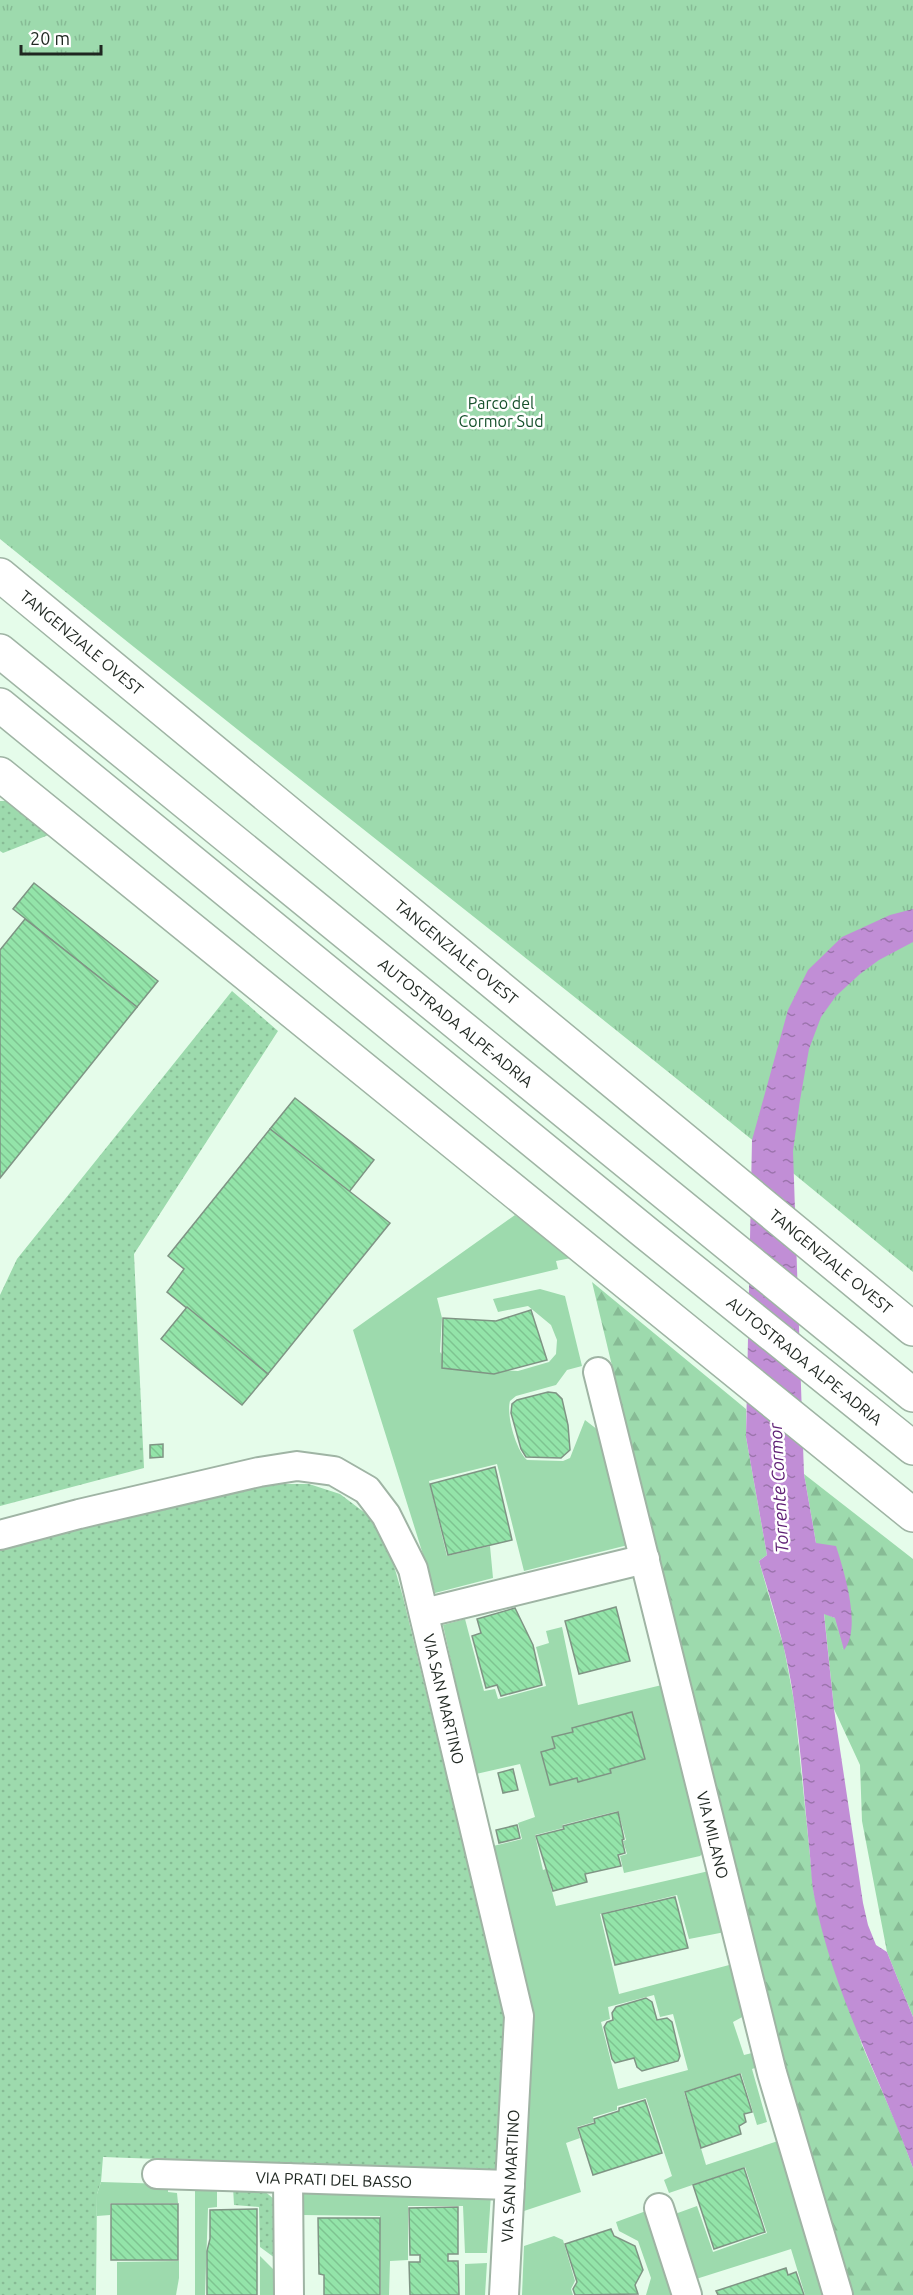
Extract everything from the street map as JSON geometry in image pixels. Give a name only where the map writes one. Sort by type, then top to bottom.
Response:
[{"type":"highway","name":"TANGENZIALE OVEST","points":[[0,575],[905,1321]]},
{"type":"highway","name":"AUTOSTRADA ALPE-ADRIA","points":[[0,651],[913,1395]]},
{"type":"highway","name":"AUTOSTRADA ALPE-ADRIA","points":[[0,705],[903,1440]]},
{"type":"highway","points":[[0,774],[913,1515]]},
{"type":"street","name":"VIA MILANO","points":[[598,1372],[772,2073],[838,2295]]},
{"type":"street","name":"VIA SAN MARTINO","points":[[0,1535],[78,1514],[259,1472],[297,1466],[334,1471],[367,1490],[386,1515],[412,1569],[424,1613],[519,2016],[504,2295]]},
{"type":"street","points":[[424,1613],[645,1559]]},
{"type":"street","name":"VIA PRATI DEL BASSO","points":[[157,2174],[510,2185]]},
{"type":"street","points":[[288,2178],[289,2295]]},
{"type":"street","points":[[659,2208],[687,2295]]},
{"type":"green space","name":"Parco del Cormor Sud","points":[[0,0],[913,0],[913,1272],[572,995],[0,539]]},
{"type":"green space","points":[[0,801],[14,801],[51,834],[3,853],[0,851]]},
{"type":"green space","points":[[232,991],[278,1031],[134,1254],[144,1468],[0,1506],[0,1295],[17,1259]]},
{"type":"green space","points":[[515,1215],[571,1258],[556,1261],[558,1269],[437,1298],[442,1318],[440,1352],[454,1367],[518,1371],[549,1362],[556,1354],[557,1340],[551,1325],[528,1306],[498,1312],[493,1299],[540,1289],[565,1296],[582,1366],[567,1370],[556,1385],[516,1396],[510,1401],[509,1415],[513,1432],[519,1449],[527,1460],[563,1461],[570,1458],[585,1420],[598,1430],[628,1545],[524,1571],[497,1464],[429,1481],[447,1556],[490,1546],[493,1578],[435,1593],[353,1330]]},
{"type":"green space","points":[[592,1282],[746,1409],[746,1437],[767,1555],[759,1561],[784,1648],[794,1701],[814,1894],[862,2045],[913,2168],[913,2295],[848,2295],[770,2028]]},
{"type":"green space","points":[[804,1474],[913,1559],[913,2017],[887,1952],[862,1821],[860,1765],[834,1709],[824,1613],[835,1618],[843,1649],[816,1543]]},
{"type":"green space","points":[[253,1484],[309,1484],[340,1494],[369,1516],[390,1552],[403,1597],[504,2014],[496,2171],[103,2157],[101,2182],[97,2194],[96,2295],[0,2295],[0,1546]]},
{"type":"green space","points":[[465,1619],[484,1691],[495,1689],[498,1699],[546,1686],[536,1647],[549,1643],[546,1631],[562,1627],[578,1705],[662,1685],[705,1851],[700,1856],[624,1873],[620,1856],[627,1854],[623,1841],[626,1840],[618,1811],[562,1825],[563,1828],[535,1835],[543,1870],[546,1869],[556,1906],[709,1871],[725,1932],[689,1939],[677,1895],[600,1914],[619,1994],[733,1964],[746,2015],[733,2022],[744,2055],[756,2052],[758,2067],[752,2069],[767,2122],[757,2125],[741,2073],[684,2092],[706,2165],[781,2140],[827,2295],[805,2295],[791,2249],[696,2279],[675,2214],[697,2206],[713,2252],[767,2233],[745,2167],[669,2193],[664,2180],[672,2176],[646,2098],[617,2106],[617,2110],[593,2117],[594,2122],[577,2127],[580,2138],[566,2143],[581,2192],[524,2211],[533,2017],[493,1846],[522,1839],[518,1823],[535,1817],[520,1764],[476,1774],[443,1625]],"holes":[[[654,1995],[660,2017],[673,2014],[688,2070],[618,2089],[601,2022],[610,2019],[608,2007]]]},
{"type":"green space","points":[[101,2182],[168,2184],[168,2192],[177,2193],[178,2203],[110,2203],[110,2215],[97,2216],[97,2194]]},
{"type":"green space","points":[[195,2186],[217,2187],[217,2207],[208,2208],[205,2295],[195,2295]]},
{"type":"green space","points":[[233,2187],[262,2189],[275,2200],[275,2258],[260,2247],[259,2207],[234,2205]]},
{"type":"green space","points":[[302,2190],[491,2194],[487,2253],[465,2253],[463,2206],[408,2206],[408,2260],[390,2261],[389,2295],[381,2295],[380,2216],[303,2215]]},
{"type":"green space","points":[[646,2211],[674,2295],[646,2295],[651,2278],[638,2241],[619,2231],[616,2222]]},
{"type":"green space","points":[[554,2236],[563,2240],[575,2281],[571,2289],[573,2295],[522,2295],[524,2246]]},
{"type":"green space","points":[[260,2256],[275,2271],[275,2295],[260,2295]]},
{"type":"green space","points":[[179,2261],[176,2295],[117,2295],[117,2262]]},
{"type":"green space","points":[[487,2263],[485,2295],[465,2295],[465,2264]]},
{"type":"water","name":"Torrente Cormor","points":[[913,909],[913,942],[879,960],[860,974],[836,996],[821,1017],[809,1049],[793,1151],[804,1474],[816,1543],[836,1546],[850,1599],[851,1628],[844,1650],[835,1618],[824,1614],[834,1709],[868,1925],[876,1945],[887,1952],[913,2017],[913,2168],[845,2000],[822,1931],[812,1883],[801,1756],[791,1684],[780,1631],[759,1561],[767,1555],[746,1437],[752,1140],[788,1010],[808,970],[842,937],[890,915]]},
{"type":"building","points":[[34,883],[158,981],[137,1007],[13,909]]},
{"type":"building","points":[[25,919],[137,1007],[0,1178],[0,950]]},
{"type":"building","points":[[295,1098],[374,1160],[349,1192],[270,1129]]},
{"type":"building","points":[[270,1129],[390,1223],[268,1374],[167,1292],[184,1269],[168,1256]]},
{"type":"building","points":[[187,1307],[268,1374],[242,1405],[161,1339]]},
{"type":"building","points":[[531,1310],[547,1360],[494,1374],[442,1368],[443,1318],[496,1321]]},
{"type":"building","points":[[548,1392],[556,1393],[562,1399],[568,1425],[570,1450],[561,1458],[526,1457],[521,1449],[511,1413],[512,1404],[517,1400]]},
{"type":"building","points":[[163,1444],[163,1457],[150,1458],[150,1445]]},
{"type":"building","points":[[495,1467],[512,1540],[448,1555],[430,1484]]},
{"type":"building","points":[[616,1607],[630,1661],[579,1674],[565,1621]]},
{"type":"building","points":[[515,1608],[533,1645],[542,1685],[501,1696],[497,1685],[486,1688],[472,1636],[481,1633],[477,1619]]},
{"type":"building","points":[[632,1712],[645,1759],[610,1769],[611,1773],[578,1782],[577,1778],[550,1785],[541,1752],[555,1748],[552,1737],[573,1732],[572,1728]]},
{"type":"building","points":[[513,1769],[518,1790],[503,1793],[498,1773]]},
{"type":"building","points":[[618,1812],[625,1853],[618,1855],[621,1866],[585,1874],[587,1882],[553,1891],[536,1836],[564,1829],[563,1826]]},
{"type":"building","points":[[517,1825],[520,1838],[499,1843],[496,1830]]},
{"type":"building","points":[[675,1897],[688,1948],[615,1965],[602,1914]]},
{"type":"building","points":[[646,1998],[652,2002],[657,2020],[667,2018],[672,2022],[680,2056],[678,2061],[642,2071],[637,2067],[634,2058],[615,2063],[604,2027],[607,2022],[613,2020],[612,2013],[616,2007]]},
{"type":"building","points":[[740,2074],[752,2112],[744,2114],[746,2122],[739,2126],[741,2134],[701,2148],[685,2092]]},
{"type":"building","points":[[645,2100],[662,2153],[593,2175],[578,2128],[595,2123],[594,2119],[619,2111],[619,2108]]},
{"type":"building","points":[[744,2168],[765,2232],[714,2249],[693,2185]]},
{"type":"building","points":[[111,2204],[178,2204],[178,2260],[111,2260]]},
{"type":"building","points":[[458,2207],[458,2254],[448,2254],[448,2261],[458,2261],[459,2295],[410,2295],[409,2262],[420,2262],[420,2255],[410,2255],[409,2208]]},
{"type":"building","points":[[257,2209],[257,2295],[207,2295],[210,2210]]},
{"type":"building","points":[[318,2218],[380,2218],[380,2295],[324,2295],[324,2275],[319,2274]]},
{"type":"building","points":[[611,2229],[614,2236],[635,2246],[643,2270],[635,2285],[638,2294],[575,2295],[573,2289],[577,2282],[565,2244]]},
{"type":"building","points":[[786,2268],[788,2275],[796,2272],[804,2295],[718,2295],[716,2291]]}]
